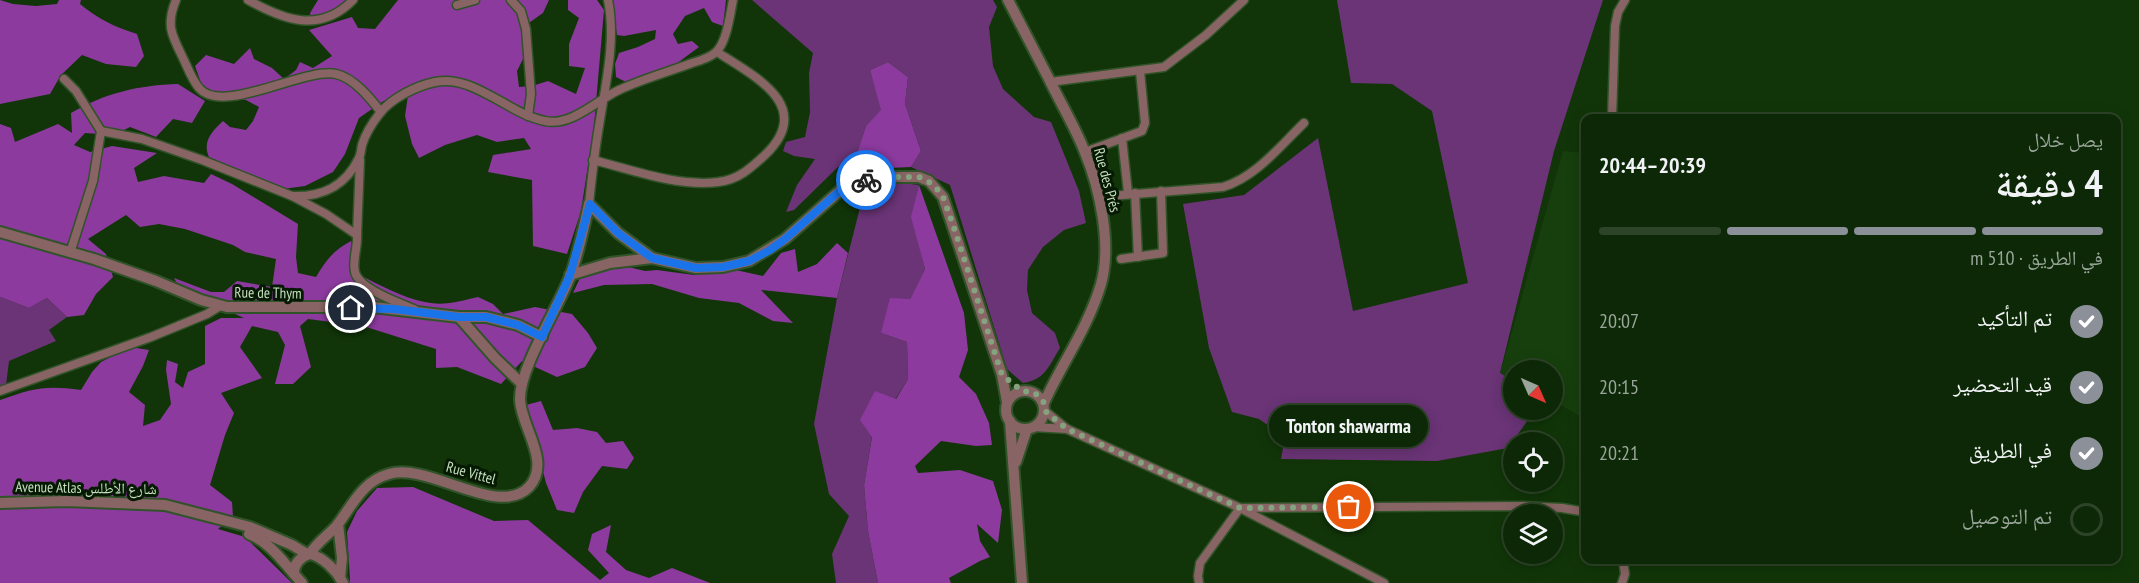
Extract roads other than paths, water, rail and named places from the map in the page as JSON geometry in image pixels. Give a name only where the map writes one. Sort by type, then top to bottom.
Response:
[{"type":"street","points":[[176,0],[170,16],[171,30],[184,60],[199,88],[204,92],[218,96],[252,93],[300,78],[330,73],[346,78],[381,112]]},
{"type":"street","points":[[248,0],[283,16],[310,21],[322,20],[337,14],[353,0]]},
{"type":"street","points":[[457,5],[475,0]]},
{"type":"street","points":[[511,0],[521,11],[526,29],[526,56],[531,94],[528,116]]},
{"type":"street","points":[[608,0],[612,18],[593,160],[590,204],[618,233],[652,258]]},
{"type":"street","points":[[419,312],[378,294],[357,277],[354,271],[362,145],[381,112],[411,90],[441,81],[471,87],[528,116],[546,122],[556,121],[583,112],[620,89],[717,52],[728,24],[733,0]]},
{"type":"street","name":"Rue des Prés","points":[[1008,0],[1085,152],[1098,196],[1104,238],[1101,283],[1089,318],[1071,354],[1057,375],[1044,407]]},
{"type":"street","points":[[1050,82],[1164,67],[1181,56],[1242,0]]},
{"type":"street","points":[[1612,114],[1615,27],[1618,12],[1625,0]]},
{"type":"street","points":[[593,160],[690,183],[719,182],[743,174],[752,167],[778,140],[784,116],[774,93],[765,83],[717,52]]},
{"type":"street","points":[[1085,152],[1142,131],[1145,123],[1140,71]]},
{"type":"street","points":[[64,80],[76,91],[101,131],[93,182],[70,253]]},
{"type":"street","points":[[1098,196],[1223,187],[1232,184],[1252,172],[1304,123]]},
{"type":"street","points":[[101,131],[142,139],[192,156],[292,196],[326,214],[357,235]]},
{"type":"street","points":[[1122,138],[1132,193],[1138,257]]},
{"type":"street","points":[[292,196],[313,195],[331,190],[347,175],[360,157]]},
{"type":"street","points":[[570,275],[610,263],[652,258],[696,268],[723,267],[749,261],[785,239],[843,188],[858,181],[882,177],[919,177],[929,182],[943,197],[1002,375],[1007,402],[1006,415],[1020,429],[1067,429]]},
{"type":"street","points":[[1121,259],[1163,253],[1161,191]]},
{"type":"street","name":"Rue Vittel","points":[[294,574],[295,565],[338,524],[349,506],[366,487],[389,474],[412,473],[490,495],[510,496],[522,493],[533,482],[537,469],[532,439],[520,405],[522,384],[570,275],[590,204]]},
{"type":"street","points":[[0,232],[128,270],[220,306]]},
{"type":"street","name":"Rue de Thym","points":[[0,391],[151,337],[207,314],[220,306],[373,308],[459,317],[486,317],[518,325],[542,337]]},
{"type":"street","points":[[459,317],[495,358],[522,384]]},
{"type":"street","points":[[1002,375],[1028,391],[1067,429],[1240,508],[1384,583]]},
{"type":"street","name":"Rue des Prés","points":[[1028,391],[1057,375]]},
{"type":"street","points":[[1007,402],[1011,397],[1028,391]]},
{"type":"street","points":[[1013,468],[1030,428],[1043,418],[1044,407]]},
{"type":"street","points":[[1010,421],[1022,583]]},
{"type":"street","name":"Avenue Atlas شارع الأطلس","points":[[0,503],[66,501],[165,504],[250,527],[292,545],[322,561],[341,581]]},
{"type":"street","points":[[1240,508],[1523,506],[1562,508],[1581,512]]},
{"type":"street","name":"Avenue Atlas شارع الأطلس","points":[[0,508],[132,507],[180,513],[210,520],[259,538],[302,583]]},
{"type":"street","points":[[1199,583],[1200,563],[1240,508]]},
{"type":"street","points":[[338,524],[342,558],[341,581]]},
{"type":"street","points":[[1622,583],[1625,574],[1624,564]]},
{"type":"place","name":"Tonton shawarma","points":[[1349,507]]}]
